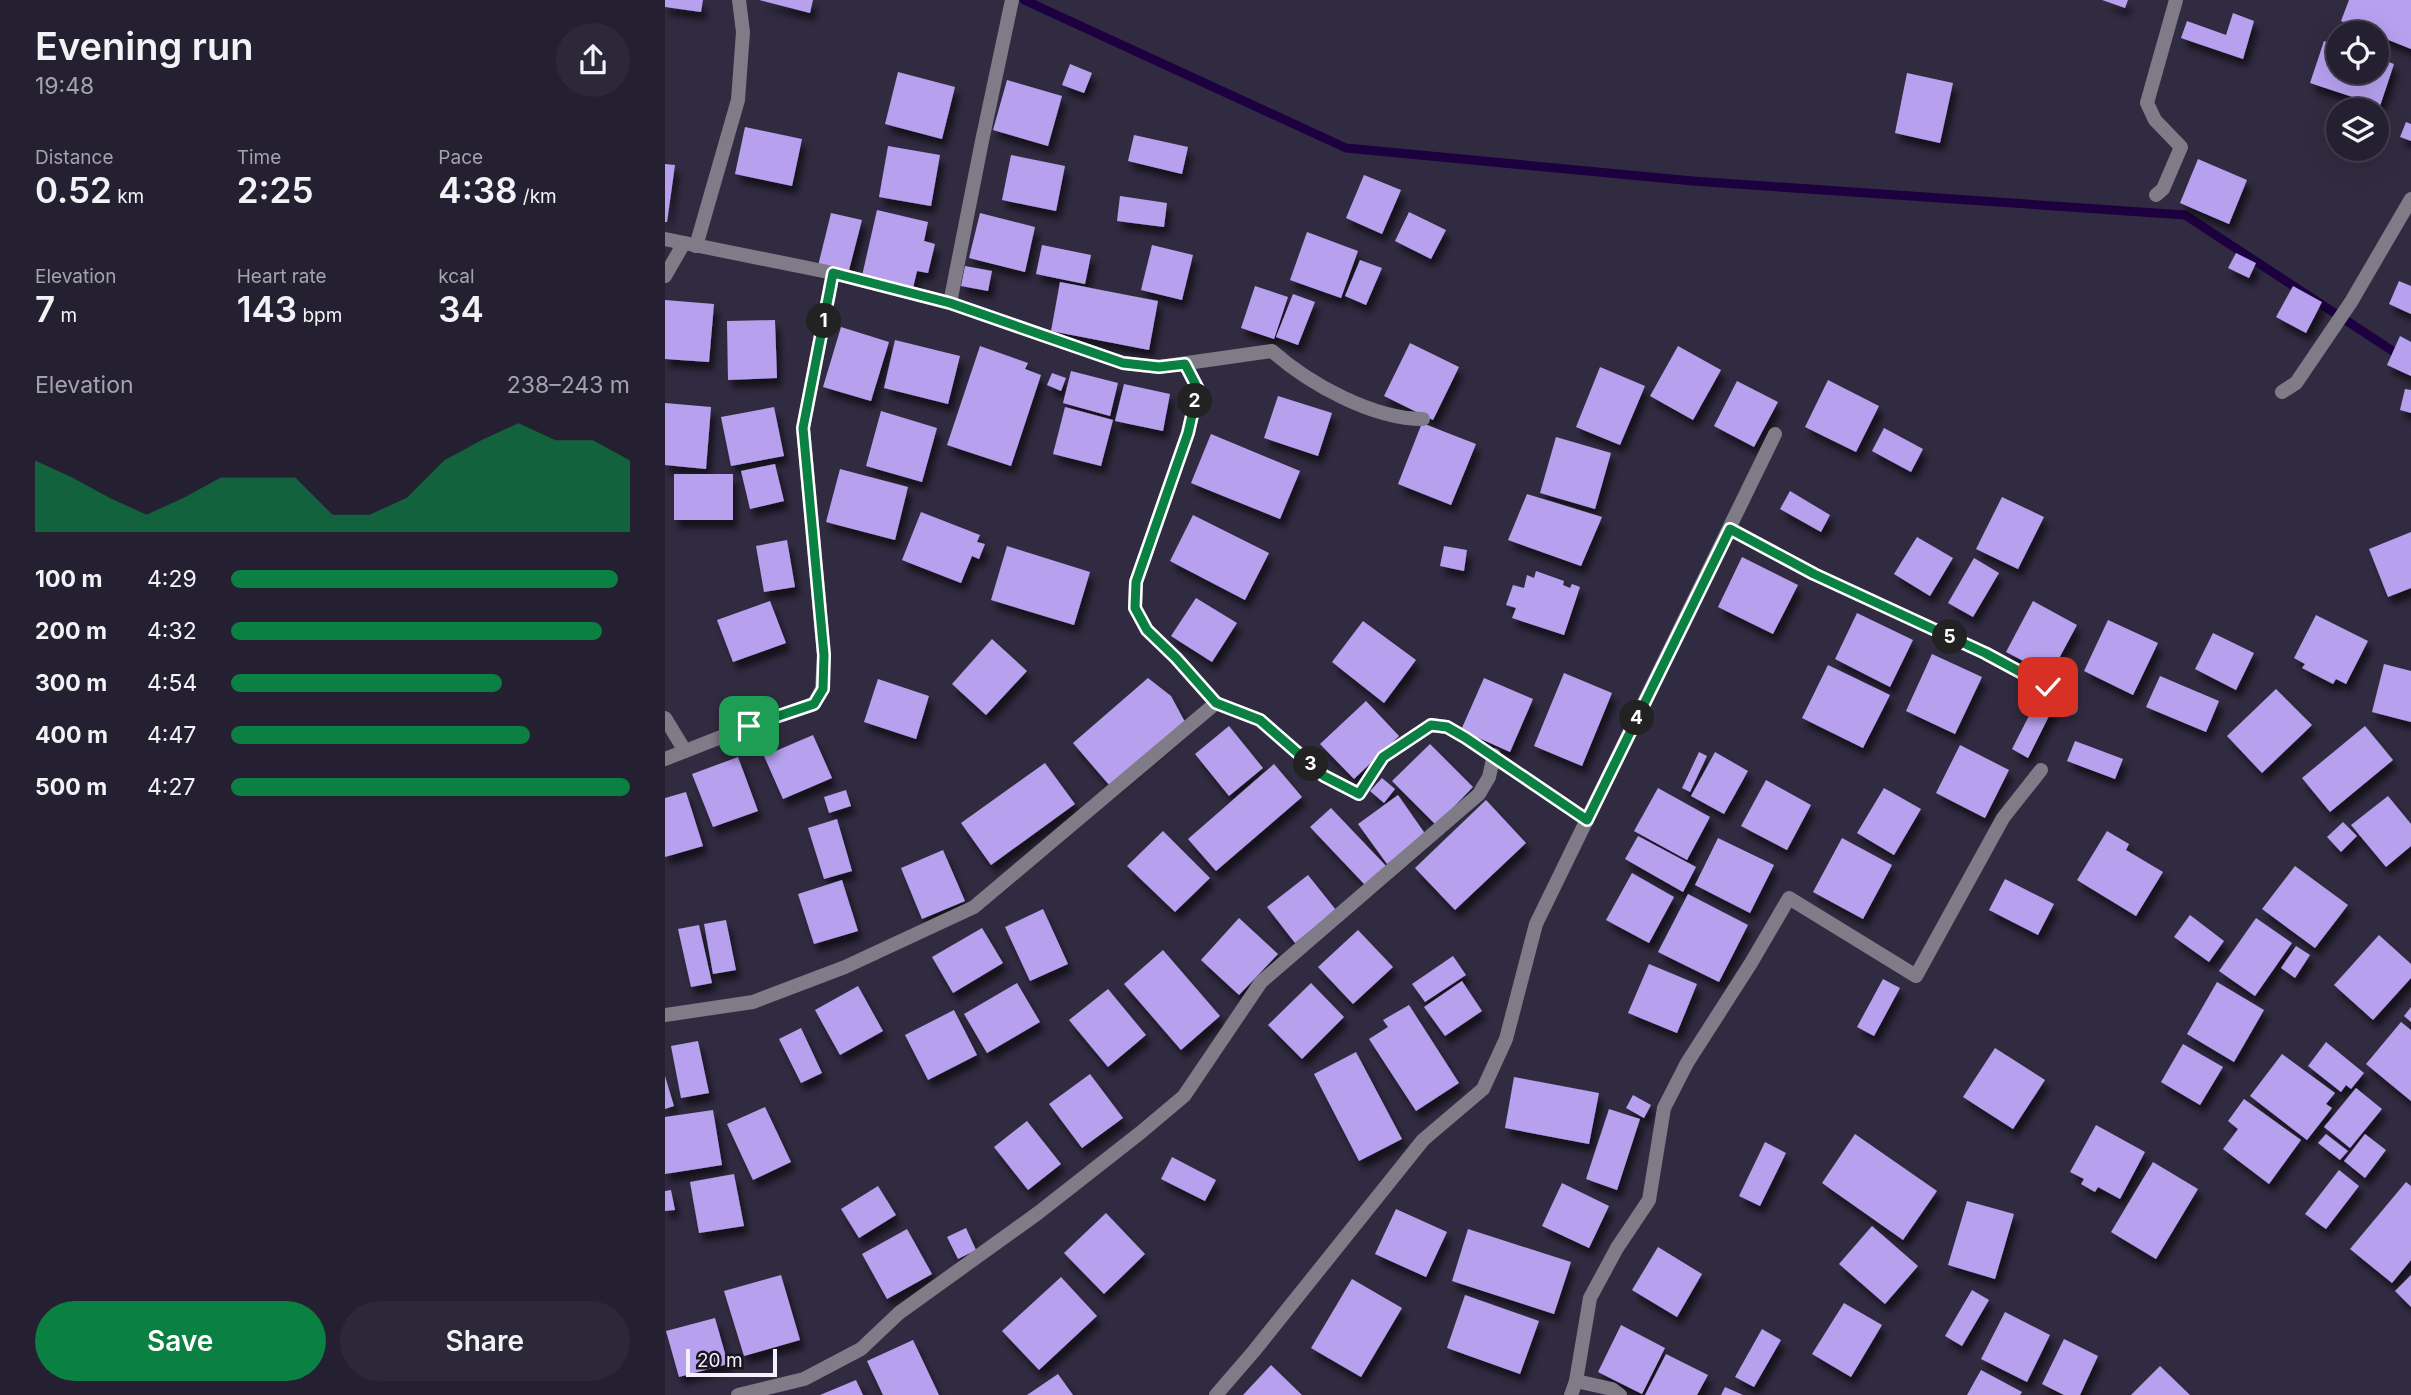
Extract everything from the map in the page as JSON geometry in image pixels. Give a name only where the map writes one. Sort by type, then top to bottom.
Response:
[{"type":"street","points":[[665,276],[690,244],[738,100],[743,32],[739,0]]},
{"type":"street","points":[[950,303],[1012,0]]},
{"type":"street","points":[[2156,195],[2163,189],[2181,147],[2155,120],[2147,103],[2176,0]]},
{"type":"street","points":[[2282,392],[2296,383],[2350,302],[2411,199]]},
{"type":"street","points":[[665,239],[833,273],[950,303],[1123,363],[1159,367],[1272,351],[1292,369],[1347,399],[1382,412],[1423,419]]},
{"type":"street","points":[[665,759],[814,704],[823,689],[823,643],[803,428],[833,273]]},
{"type":"street","points":[[1185,364],[1198,389],[1188,433],[1136,582],[1135,608],[1147,630],[1216,703],[1260,720],[1324,776],[1359,794],[1383,757],[1431,725],[1447,727],[1495,755],[1587,820]]},
{"type":"street","points":[[1216,1395],[1423,1140],[1483,1089],[1506,1039],[1536,924],[1775,434]]},
{"type":"street","points":[[1730,529],[1814,574],[2038,681],[2071,708]]},
{"type":"street","points":[[665,1015],[753,1002],[845,967],[974,907],[1216,703]]},
{"type":"street","points":[[665,718],[685,751]]},
{"type":"street","points":[[739,1395],[804,1378],[862,1349],[899,1313],[1038,1213],[1184,1096],[1261,982],[1479,794],[1489,777],[1495,755]]},
{"type":"street","points":[[1620,1395],[1612,1389],[1574,1388],[1590,1298],[1617,1248],[1649,1200],[1664,1108],[1687,1063],[1789,898],[1916,976],[2003,818],[2041,770]]},
{"type":"building","points":[[665,0],[703,0],[701,12],[665,7]]},
{"type":"building","points":[[759,0],[813,0],[810,13]]},
{"type":"building","points":[[2102,0],[2128,0],[2125,8]]},
{"type":"building","points":[[2349,0],[2411,0],[2411,49],[2389,40],[2389,21],[2341,21]]},
{"type":"building","points":[[2233,13],[2254,21],[2243,59],[2181,38],[2187,21],[2226,35]]},
{"type":"building","points":[[2324,41],[2326,84],[2387,84],[2383,98],[2356,98],[2310,83]]},
{"type":"building","points":[[2389,62],[2394,64],[2389,79]]},
{"type":"building","points":[[1070,64],[1092,73],[1084,93],[1062,85]]},
{"type":"building","points":[[898,72],[955,87],[942,139],[885,124]]},
{"type":"building","points":[[1907,73],[1953,83],[1940,143],[1895,133]]},
{"type":"building","points":[[1007,80],[1062,96],[1048,146],[993,130]]},
{"type":"building","points":[[2406,122],[2411,124],[2411,141],[2400,137]]},
{"type":"building","points":[[745,127],[802,139],[792,186],[735,174]]},
{"type":"building","points":[[1134,135],[1188,147],[1182,174],[1128,161]]},
{"type":"building","points":[[888,146],[940,155],[931,206],[879,197]]},
{"type":"building","points":[[1011,155],[1065,166],[1056,211],[1002,200]]},
{"type":"building","points":[[2198,159],[2247,180],[2229,224],[2180,203]]},
{"type":"building","points":[[665,164],[675,165],[667,222],[665,222]]},
{"type":"building","points":[[1364,175],[1401,190],[1382,234],[1346,218]]},
{"type":"building","points":[[1120,196],[1167,203],[1164,227],[1117,221]]},
{"type":"building","points":[[877,210],[928,222],[924,241],[935,244],[928,273],[917,271],[913,288],[862,276]]},
{"type":"building","points":[[1409,212],[1446,230],[1431,259],[1395,241]]},
{"type":"building","points":[[831,213],[862,220],[848,274],[818,266]]},
{"type":"building","points":[[980,213],[1035,227],[1025,272],[969,258]]},
{"type":"building","points":[[1307,232],[1358,251],[1341,298],[1290,280]]},
{"type":"building","points":[[1042,245],[1091,255],[1085,284],[1036,274]]},
{"type":"building","points":[[1152,245],[1193,255],[1182,300],[1141,290]]},
{"type":"building","points":[[2236,253],[2256,263],[2249,278],[2228,268]]},
{"type":"building","points":[[1360,260],[1382,268],[1366,305],[1345,296]]},
{"type":"building","points":[[965,266],[992,271],[988,291],[961,286]]},
{"type":"building","points":[[2399,281],[2411,286],[2411,314],[2389,304]]},
{"type":"building","points":[[1060,282],[1158,301],[1149,350],[1051,331]]},
{"type":"building","points":[[1255,286],[1288,297],[1274,339],[1241,328]]},
{"type":"building","points":[[2293,286],[2322,302],[2306,333],[2276,317]]},
{"type":"building","points":[[1293,294],[1315,302],[1298,345],[1276,337]]},
{"type":"building","points":[[665,300],[714,304],[709,362],[665,359]]},
{"type":"building","points":[[775,320],[777,378],[728,380],[727,321]]},
{"type":"building","points":[[841,327],[889,342],[871,401],[823,387]]},
{"type":"building","points":[[2400,336],[2411,342],[2411,376],[2387,365]]},
{"type":"building","points":[[895,340],[960,356],[948,404],[884,388]]},
{"type":"building","points":[[1410,343],[1459,367],[1433,420],[1384,396]]},
{"type":"building","points":[[980,346],[1028,363],[1025,369],[1041,375],[1011,466],[947,445]]},
{"type":"building","points":[[1678,346],[1721,370],[1693,420],[1650,396]]},
{"type":"building","points":[[1600,367],[1645,386],[1620,445],[1576,427]]},
{"type":"building","points":[[1071,371],[1118,383],[1110,416],[1063,403]]},
{"type":"building","points":[[1052,373],[1066,378],[1061,391],[1047,385]]},
{"type":"building","points":[[1828,380],[1879,406],[1856,452],[1805,427]]},
{"type":"building","points":[[1737,381],[1778,402],[1754,447],[1714,426]]},
{"type":"building","points":[[1124,384],[1170,394],[1163,431],[1115,421]]},
{"type":"building","points":[[2405,389],[2411,390],[2411,413],[2400,410]]},
{"type":"building","points":[[1278,396],[1332,413],[1318,456],[1264,438]]},
{"type":"building","points":[[665,403],[711,407],[706,469],[665,465]]},
{"type":"building","points":[[774,407],[784,456],[731,466],[721,417]]},
{"type":"building","points":[[1065,407],[1113,420],[1101,466],[1053,454]]},
{"type":"building","points":[[881,411],[937,428],[922,482],[866,466]]},
{"type":"building","points":[[1422,423],[1476,444],[1451,505],[1398,484]]},
{"type":"building","points":[[1884,428],[1923,449],[1911,472],[1872,451]]},
{"type":"building","points":[[1211,434],[1300,471],[1280,519],[1191,483]]},
{"type":"building","points":[[1556,437],[1611,453],[1595,509],[1540,493]]},
{"type":"building","points":[[775,464],[784,501],[750,509],[741,471]]},
{"type":"building","points":[[840,469],[908,487],[895,540],[826,522]]},
{"type":"building","points":[[674,474],[733,474],[733,520],[674,520]]},
{"type":"building","points":[[1790,491],[1830,515],[1821,532],[1780,509]]},
{"type":"building","points":[[1527,494],[1602,517],[1581,566],[1508,540]]},
{"type":"building","points":[[2002,497],[2044,517],[2018,569],[1976,549]]},
{"type":"building","points":[[921,512],[980,535],[977,542],[985,544],[979,559],[972,556],[961,583],[902,560]]},
{"type":"building","points":[[1193,515],[1269,553],[1245,600],[1170,561]]},
{"type":"building","points":[[2411,532],[2411,588],[2388,597],[2369,549]]},
{"type":"building","points":[[1917,537],[1953,558],[1930,596],[1894,574]]},
{"type":"building","points":[[787,540],[795,587],[764,592],[756,546]]},
{"type":"building","points":[[1007,546],[1090,572],[1074,625],[991,600]]},
{"type":"building","points":[[1444,546],[1467,550],[1464,571],[1440,566]]},
{"type":"building","points":[[1742,557],[1798,585],[1773,634],[1718,607]]},
{"type":"building","points":[[1974,558],[1999,573],[1973,617],[1948,603]]},
{"type":"building","points":[[1536,571],[1564,581],[1563,585],[1570,588],[1572,584],[1580,587],[1564,635],[1512,618],[1516,608],[1506,605],[1513,585],[1524,588],[1527,575],[1534,578]]},
{"type":"building","points":[[1196,598],[1237,623],[1212,662],[1171,636]]},
{"type":"building","points":[[770,601],[786,643],[733,662],[717,620]]},
{"type":"building","points":[[2033,601],[2077,625],[2050,675],[2006,652]]},
{"type":"building","points":[[1857,613],[1913,640],[1890,687],[1835,659]]},
{"type":"building","points":[[2316,615],[2368,641],[2346,684],[2336,679],[2333,684],[2302,668],[2305,664],[2294,658]]},
{"type":"building","points":[[2108,620],[2158,643],[2133,695],[2084,671]]},
{"type":"building","points":[[1363,621],[1416,660],[1384,703],[1332,662]]},
{"type":"building","points":[[2213,633],[2254,653],[2236,690],[2195,669]]},
{"type":"building","points":[[992,639],[1027,671],[986,715],[952,684]]},
{"type":"building","points":[[1932,654],[1982,677],[1955,734],[1906,711]]},
{"type":"building","points":[[2384,664],[2411,671],[2411,722],[2372,712]]},
{"type":"building","points":[[1828,665],[1890,695],[1863,748],[1802,718]]},
{"type":"building","points":[[1564,673],[1612,693],[1582,766],[1534,746]]},
{"type":"building","points":[[2160,676],[2219,701],[2206,732],[2146,707]]},
{"type":"building","points":[[1148,678],[1171,696],[1185,722],[1110,786],[1073,743]]},
{"type":"building","points":[[1484,678],[1533,699],[1510,752],[1461,730]]},
{"type":"building","points":[[878,679],[929,696],[916,739],[864,722]]},
{"type":"building","points":[[2276,689],[2312,725],[2262,773],[2227,736]]},
{"type":"building","points":[[2037,700],[2053,708],[2028,758],[2012,749]]},
{"type":"building","points":[[1366,701],[1399,736],[1354,779],[1320,744]]},
{"type":"building","points":[[1229,726],[1263,768],[1229,796],[1195,754]]},
{"type":"building","points":[[2365,726],[2393,760],[2330,812],[2302,778]]},
{"type":"building","points":[[813,735],[832,778],[783,799],[764,756]]},
{"type":"building","points":[[2075,741],[2123,759],[2115,779],[2067,761]]},
{"type":"building","points":[[1430,744],[1473,787],[1436,825],[1392,781]]},
{"type":"building","points":[[1960,745],[2009,770],[1985,818],[1936,793]]},
{"type":"building","points":[[1699,752],[1707,756],[1690,792],[1682,788]]},
{"type":"building","points":[[1715,752],[1748,771],[1724,814],[1691,796]]},
{"type":"building","points":[[738,757],[758,811],[713,827],[692,774]]},
{"type":"building","points":[[1045,763],[1075,804],[991,865],[961,823]]},
{"type":"building","points":[[1274,764],[1302,797],[1216,871],[1188,839]]},
{"type":"building","points":[[1382,778],[1395,789],[1384,803],[1370,791]]},
{"type":"building","points":[[1766,780],[1811,805],[1787,850],[1741,826]]},
{"type":"building","points":[[1658,788],[1710,817],[1687,860],[1634,831]]},
{"type":"building","points":[[1884,788],[1921,809],[1894,855],[1857,833]]},
{"type":"building","points":[[846,790],[851,806],[829,813],[824,797]]},
{"type":"building","points":[[686,792],[703,846],[665,857],[665,798]]},
{"type":"building","points":[[1398,795],[1426,835],[1387,864],[1358,824]]},
{"type":"building","points":[[2388,796],[2411,824],[2411,846],[2386,867],[2351,825]]},
{"type":"building","points":[[1486,800],[1526,843],[1455,910],[1415,868]]},
{"type":"building","points":[[1331,808],[1387,867],[1366,886],[1310,827]]},
{"type":"building","points":[[837,819],[852,871],[824,879],[808,828]]},
{"type":"building","points":[[2343,822],[2357,836],[2341,852],[2327,837]]},
{"type":"building","points":[[1163,831],[1210,878],[1175,912],[1127,866]]},
{"type":"building","points":[[2107,831],[2129,844],[2126,850],[2163,872],[2136,916],[2077,880]]},
{"type":"building","points":[[1638,836],[1696,867],[1683,892],[1625,859]]},
{"type":"building","points":[[1718,838],[1774,865],[1750,913],[1695,885]]},
{"type":"building","points":[[1842,838],[1892,865],[1863,919],[1813,892]]},
{"type":"building","points":[[943,850],[965,901],[922,919],[901,868]]},
{"type":"building","points":[[2295,866],[2348,905],[2315,948],[2262,909]]},
{"type":"building","points":[[1632,873],[1674,897],[1649,943],[1606,920]]},
{"type":"building","points":[[1308,875],[1336,910],[1295,943],[1267,907]]},
{"type":"building","points":[[2005,879],[2054,904],[2038,935],[1989,910]]},
{"type":"building","points":[[842,880],[858,931],[814,944],[798,894]]},
{"type":"building","points":[[1688,894],[1748,925],[1719,982],[1658,952]]},
{"type":"building","points":[[1043,909],[1068,964],[1030,981],[1005,927]]},
{"type":"building","points":[[2190,915],[2224,941],[2209,962],[2174,937]]},
{"type":"building","points":[[1239,918],[1278,954],[1239,995],[1201,960]]},
{"type":"building","points":[[2256,918],[2292,943],[2255,996],[2219,971]]},
{"type":"building","points":[[726,920],[736,970],[713,974],[704,924]]},
{"type":"building","points":[[699,925],[712,983],[691,987],[678,929]]},
{"type":"building","points":[[982,928],[1003,963],[953,993],[932,957]]},
{"type":"building","points":[[1358,930],[1393,967],[1353,1004],[1318,967]]},
{"type":"building","points":[[2379,935],[2411,964],[2411,978],[2373,1020],[2334,985]]},
{"type":"building","points":[[2296,946],[2310,955],[2295,978],[2281,968]]},
{"type":"building","points":[[1163,950],[1220,1016],[1181,1050],[1124,984]]},
{"type":"building","points":[[1453,956],[1466,975],[1425,1002],[1412,984]]},
{"type":"building","points":[[1649,964],[1697,984],[1677,1033],[1628,1013]]},
{"type":"building","points":[[1883,979],[1900,988],[1874,1036],[1857,1027]]},
{"type":"building","points":[[1462,981],[1482,1011],[1445,1036],[1424,1007]]},
{"type":"building","points":[[2217,982],[2264,1010],[2234,1062],[2187,1034]]},
{"type":"building","points":[[1017,983],[1040,1022],[987,1053],[964,1014]]},
{"type":"building","points":[[1311,983],[1344,1017],[1302,1059],[1268,1025]]},
{"type":"building","points":[[858,986],[883,1031],[840,1055],[815,1010]]},
{"type":"building","points":[[1108,989],[1146,1035],[1108,1067],[1069,1020]]},
{"type":"building","points":[[1409,1005],[1459,1083],[1416,1111],[1369,1039],[1388,1027],[1383,1020]]},
{"type":"building","points":[[2411,1007],[2411,1022],[2404,1016]]},
{"type":"building","points":[[954,1010],[977,1055],[928,1080],[905,1035]]},
{"type":"building","points":[[2401,1022],[2411,1030],[2411,1101],[2366,1064]]},
{"type":"building","points":[[801,1028],[822,1073],[801,1083],[779,1039]]},
{"type":"building","points":[[698,1041],[709,1093],[681,1098],[671,1046]]},
{"type":"building","points":[[2326,1042],[2364,1073],[2351,1089],[2346,1085],[2341,1092],[2308,1066]]},
{"type":"building","points":[[2183,1044],[2223,1067],[2200,1105],[2161,1082]]},
{"type":"building","points":[[1995,1048],[2045,1080],[2013,1129],[1963,1097]]},
{"type":"building","points":[[1356,1052],[1402,1139],[1359,1161],[1314,1074]]},
{"type":"building","points":[[2282,1054],[2335,1093],[2326,1104],[2332,1108],[2307,1140],[2250,1096]]},
{"type":"building","points":[[1090,1074],[1123,1118],[1082,1148],[1049,1104]]},
{"type":"building","points":[[665,1076],[674,1106],[665,1109]]},
{"type":"building","points":[[1514,1077],[1599,1093],[1589,1144],[1505,1128]]},
{"type":"building","points":[[2356,1088],[2382,1109],[2350,1148],[2324,1127]]},
{"type":"building","points":[[1633,1095],[1651,1105],[1644,1118],[1626,1108]]},
{"type":"building","points":[[2244,1099],[2301,1140],[2269,1184],[2223,1149],[2238,1129],[2228,1121]]},
{"type":"building","points":[[765,1107],[791,1162],[753,1180],[727,1124]]},
{"type":"building","points":[[1609,1109],[1640,1119],[1617,1190],[1586,1179]]},
{"type":"building","points":[[713,1110],[722,1165],[665,1174],[665,1117]]},
{"type":"building","points":[[1027,1121],[1061,1164],[1028,1190],[994,1147]]},
{"type":"building","points":[[2096,1125],[2145,1152],[2120,1199],[2098,1187],[2095,1192],[2081,1184],[2084,1179],[2070,1172]]},
{"type":"building","points":[[1855,1134],[1937,1191],[1903,1240],[1822,1183]]},
{"type":"building","points":[[2326,1134],[2348,1151],[2340,1160],[2318,1143]]},
{"type":"building","points":[[2365,1134],[2386,1150],[2365,1178],[2344,1161]]},
{"type":"building","points":[[1765,1142],[1786,1153],[1760,1206],[1739,1196]]},
{"type":"building","points":[[1172,1157],[1216,1180],[1205,1201],[1161,1179]]},
{"type":"building","points":[[2153,1162],[2198,1189],[2156,1259],[2111,1232]]},
{"type":"building","points":[[2339,1170],[2359,1186],[2326,1229],[2305,1214]]},
{"type":"building","points":[[734,1174],[744,1226],[699,1233],[690,1182]]},
{"type":"building","points":[[2406,1182],[2411,1186],[2411,1260],[2392,1283],[2350,1249]]},
{"type":"building","points":[[1562,1183],[1609,1206],[1589,1248],[1542,1226]]},
{"type":"building","points":[[878,1186],[896,1215],[859,1238],[841,1209]]},
{"type":"building","points":[[671,1190],[675,1210],[665,1211],[665,1191]]},
{"type":"building","points":[[1967,1201],[2014,1214],[1995,1279],[1948,1265]]},
{"type":"building","points":[[1396,1209],[1447,1232],[1426,1277],[1375,1254]]},
{"type":"building","points":[[1106,1213],[1145,1254],[1104,1294],[1064,1253]]},
{"type":"building","points":[[1872,1226],[1918,1266],[1885,1304],[1839,1264]]},
{"type":"building","points":[[966,1228],[976,1250],[958,1259],[947,1237]]},
{"type":"building","points":[[907,1229],[932,1274],[887,1299],[862,1254]]},
{"type":"building","points":[[1468,1229],[1571,1262],[1554,1314],[1452,1281]]},
{"type":"building","points":[[1658,1247],[1702,1274],[1677,1317],[1632,1290]]},
{"type":"building","points":[[781,1275],[800,1340],[744,1356],[724,1291]]},
{"type":"building","points":[[2411,1275],[2411,1307],[2395,1291]]},
{"type":"building","points":[[1061,1277],[1097,1316],[1039,1370],[1002,1331]]},
{"type":"building","points":[[1352,1279],[1402,1308],[1361,1377],[1311,1348]]},
{"type":"building","points":[[1972,1290],[1989,1300],[1962,1346],[1945,1336]]},
{"type":"building","points":[[1465,1295],[1539,1321],[1520,1374],[1447,1348]]},
{"type":"building","points":[[1844,1303],[1882,1325],[1851,1377],[1812,1354]]},
{"type":"building","points":[[2005,1312],[2050,1335],[2027,1382],[1981,1359]]},
{"type":"building","points":[[715,1318],[728,1364],[679,1377],[666,1331]]},
{"type":"building","points":[[1621,1325],[1665,1348],[1642,1394],[1598,1372]]},
{"type":"building","points":[[1762,1329],[1781,1340],[1754,1387],[1735,1377]]},
{"type":"building","points":[[2064,1339],[2098,1356],[2080,1395],[2064,1395],[2042,1384]]},
{"type":"building","points":[[913,1340],[939,1395],[883,1395],[867,1361]]},
{"type":"building","points":[[1666,1354],[1708,1375],[1697,1395],[1645,1395]]},
{"type":"building","points":[[1271,1365],[1302,1395],[1243,1395]]},
{"type":"building","points":[[2160,1366],[2190,1395],[2131,1395]]},
{"type":"building","points":[[1981,1370],[2022,1392],[2020,1395],[1967,1395]]},
{"type":"building","points":[[1058,1374],[1073,1395],[1027,1395]]},
{"type":"building","points":[[856,1380],[863,1395],[820,1395]]},
{"type":"building","points":[[1725,1387],[1743,1395],[1721,1395]]},
{"type":"waterway","points":[[1024,0],[1346,148],[1693,181],[2185,215],[2411,363]]},
{"type":"route","points":[[749,726],[814,704],[823,689],[824,655],[803,428],[833,273],[950,303],[1123,363],[1159,367],[1185,364],[1198,389],[1188,433],[1136,582],[1135,608],[1147,630],[1216,703],[1260,720],[1324,776],[1359,794],[1383,757],[1431,725],[1447,727],[1495,755],[1587,820],[1730,529],[1814,574],[1985,653],[2048,687]]}]
